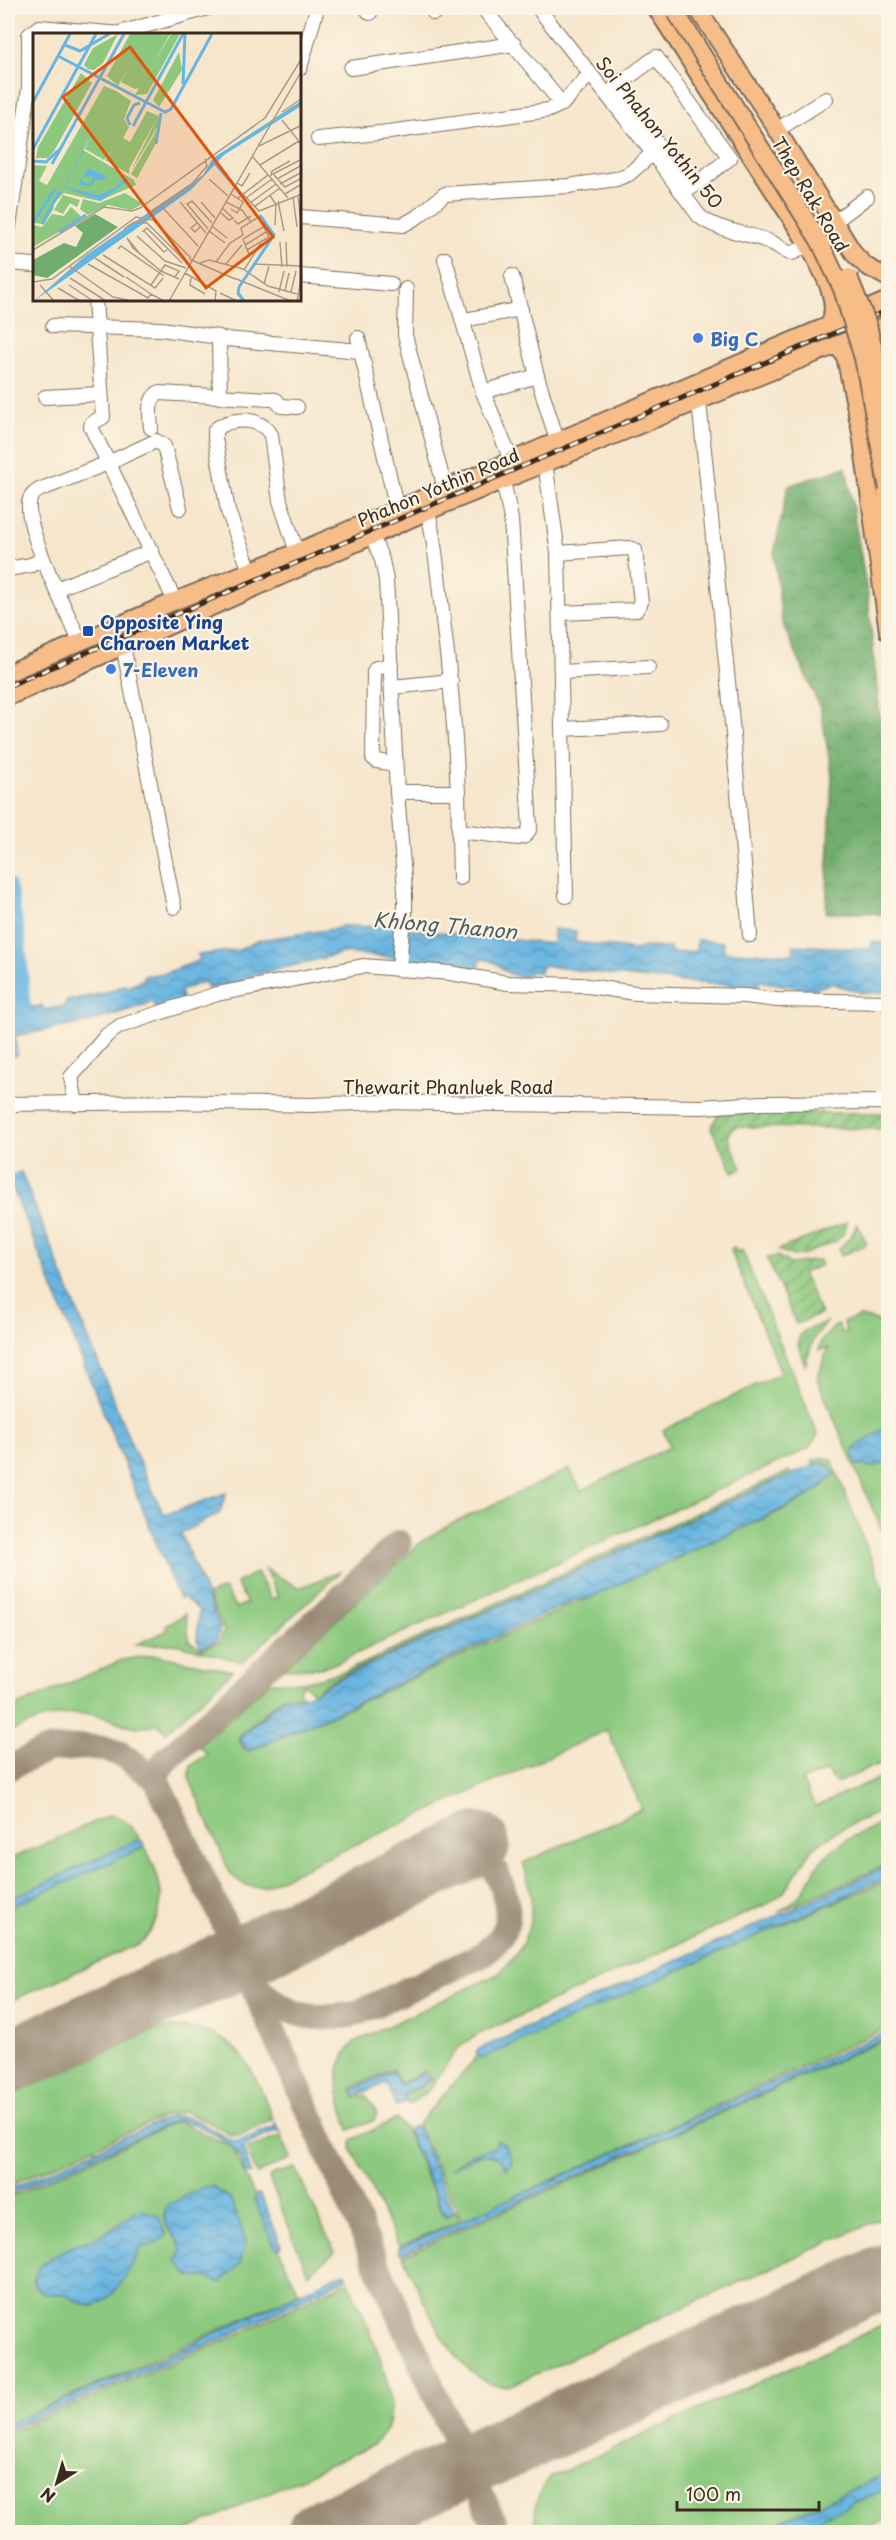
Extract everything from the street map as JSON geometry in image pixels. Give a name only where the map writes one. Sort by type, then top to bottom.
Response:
[{"type":"main road","name":"Thep Rak Road","points":[[656,8],[790,212],[807,243],[823,275],[831,299],[833,316],[829,325]]},
{"type":"main road","name":"Thep Rak Road","points":[[697,8],[819,195],[855,255],[866,266],[888,278]]},
{"type":"main road","name":"Thep Rak Road","points":[[677,9],[828,234],[853,285],[868,325],[888,413]]},
{"type":"main road","name":"Thep Rak Road","points":[[677,9],[820,242],[838,279],[861,349],[886,467],[888,489]]},
{"type":"main road","points":[[790,212],[803,219],[814,216],[820,206],[819,195]]},
{"type":"main road","name":"Phahon Yothin Road","points":[[8,697],[181,619],[397,510],[888,300]]},
{"type":"main road","name":"Phahon Yothin Road","points":[[8,673],[250,571],[299,560],[372,536],[545,462],[699,402],[888,324]]},
{"type":"main road","points":[[836,345],[845,357],[861,433],[888,632]]},
{"type":"main road","points":[[861,433],[865,414],[878,405],[888,405]]},
{"type":"main road","points":[[886,467],[884,508],[888,555]]},
{"type":"main road","points":[[175,601],[182,609],[181,619]]},
{"type":"street","points":[[120,33],[208,8]]},
{"type":"street","points":[[302,57],[317,8]]},
{"type":"street","name":"Soi Phahon Yothin 50","points":[[545,10],[590,74],[653,153],[699,216],[706,222],[773,243],[792,253],[807,243]]},
{"type":"street","points":[[487,13],[562,104]]},
{"type":"street","points":[[8,233],[28,148],[32,89],[29,35],[39,27],[105,33]]},
{"type":"street","points":[[351,68],[514,44]]},
{"type":"street","points":[[656,57],[694,109],[730,158],[691,188],[615,87],[656,57]]},
{"type":"street","points":[[318,139],[389,132],[549,110],[562,104],[590,74]]},
{"type":"street","points":[[694,109],[712,95]]},
{"type":"street","points":[[777,130],[826,99]]},
{"type":"street","points":[[302,217],[403,225],[417,217],[444,194],[568,186],[616,179],[629,174],[653,153]]},
{"type":"street","points":[[834,222],[867,198]]},
{"type":"street","points":[[445,259],[483,392],[511,460]]},
{"type":"street","points":[[8,263],[33,265]]},
{"type":"street","points":[[302,276],[390,284]]},
{"type":"street","points":[[512,276],[537,376],[557,440]]},
{"type":"street","points":[[406,289],[405,335],[445,489]]},
{"type":"street","points":[[94,302],[103,417],[92,423],[91,427],[175,601]]},
{"type":"street","points":[[464,320],[522,309]]},
{"type":"street","points":[[53,326],[161,329],[219,337],[220,396]]},
{"type":"street","points":[[226,339],[359,345],[397,510]]},
{"type":"street","points":[[483,392],[537,376]]},
{"type":"street","points":[[150,428],[150,405],[154,395],[158,393],[271,399],[276,400],[281,406],[297,408]]},
{"type":"street","points":[[45,397],[101,394]]},
{"type":"street","points":[[699,402],[731,711],[750,935]]},
{"type":"street","points":[[250,571],[228,511],[215,438],[215,430],[220,425],[251,421],[268,428],[271,435],[280,501],[299,560]]},
{"type":"street","points":[[80,641],[44,559],[28,507],[32,496],[39,490],[108,463],[151,441],[159,442],[164,446],[180,508]]},
{"type":"street","points":[[545,462],[558,553],[561,613],[566,896]]},
{"type":"street","points":[[459,831],[518,838],[527,835],[530,828],[511,519],[503,480]]},
{"type":"street","points":[[428,512],[437,552],[451,681],[459,792],[460,878]]},
{"type":"street","points":[[372,536],[382,560],[386,580],[392,665],[395,764],[405,890],[399,970]]},
{"type":"street","points":[[558,553],[629,548],[635,550],[641,602],[636,610],[561,613]]},
{"type":"street","points":[[56,589],[152,551]]},
{"type":"street","points":[[8,569],[31,565],[44,559]]},
{"type":"street","points":[[123,645],[174,907]]},
{"type":"street","points":[[392,665],[376,668],[374,672],[373,758],[376,761],[395,764]]},
{"type":"street","points":[[562,672],[648,667]]},
{"type":"street","points":[[392,687],[451,681]]},
{"type":"street","points":[[563,729],[660,724]]},
{"type":"street","points":[[397,792],[459,792]]},
{"type":"street","points":[[76,1104],[71,1077],[113,1029],[217,994],[363,966],[450,973],[508,983],[582,985],[635,993],[745,996],[777,1000],[888,1002]]},
{"type":"street","name":"Thewarit Phanluek Road","points":[[8,1104],[173,1102],[311,1105],[392,1102],[702,1107],[761,1103],[888,1102]]},
{"type":"green space","points":[[846,467],[868,598],[888,797],[888,916],[872,913],[826,913],[832,775],[821,710],[782,622],[774,554],[788,486]]},
{"type":"green space","points":[[725,1113],[888,1113],[888,1129],[737,1127],[731,1130],[728,1137],[742,1169],[733,1172],[711,1128],[718,1115]]},
{"type":"green space","points":[[847,1222],[845,1232],[836,1241],[805,1254],[793,1256],[778,1250]]},
{"type":"green space","points":[[857,1223],[867,1244],[841,1256],[839,1249],[852,1235]]},
{"type":"green space","points":[[734,1247],[736,1252],[742,1250],[818,1435],[808,1449],[331,1665],[319,1668],[283,1669],[421,1542],[451,1524],[570,1469],[581,1491],[670,1447],[663,1430],[781,1373],[733,1256],[731,1249]]},
{"type":"green space","points":[[777,1256],[790,1264],[819,1260],[821,1265],[802,1273],[821,1314],[796,1324],[767,1258]]},
{"type":"green space","points":[[860,1317],[888,1323],[888,1545],[817,1379],[828,1348],[819,1350],[821,1341],[835,1326],[838,1325],[842,1333],[847,1332],[843,1322]]},
{"type":"green space","points":[[827,1322],[814,1338],[805,1365],[799,1346],[800,1336],[803,1332]]},
{"type":"green space","points":[[823,1457],[832,1460],[888,1601],[888,1760],[837,1783],[827,1771],[802,1780],[815,1807],[888,1774],[888,1809],[846,1826],[813,1848],[784,1892],[769,1903],[479,2034],[457,2049],[431,2088],[409,2105],[405,2095],[433,2080],[429,2073],[423,2072],[399,2083],[393,2069],[352,2088],[355,2098],[366,2095],[377,2114],[373,2121],[349,2130],[339,2095],[338,2074],[346,2053],[354,2042],[498,1974],[519,1949],[530,1923],[530,1894],[523,1863],[642,1809],[607,1730],[263,1887],[253,1887],[241,1883],[230,1873],[189,1778],[191,1766],[207,1754],[199,1746],[270,1682],[304,1682],[346,1671],[789,1471],[790,1474],[330,1681],[314,1693],[304,1684],[298,1690],[304,1696],[283,1696],[240,1735],[239,1740],[243,1748],[249,1751],[787,1508],[814,1493],[835,1475],[829,1465],[822,1462],[814,1465],[812,1461]]},
{"type":"green space","points":[[265,1569],[299,1588],[341,1571],[243,1662],[175,1644],[134,1645],[167,1631],[166,1625],[186,1614],[189,1641],[202,1649],[218,1643],[224,1631],[208,1595],[224,1589],[236,1608],[247,1603],[236,1583],[257,1572],[271,1599],[278,1597]]},
{"type":"green space","points":[[155,1655],[233,1671],[166,1732],[156,1723],[139,1727],[98,1715],[67,1714],[28,1724],[8,1733],[8,1710],[122,1660]]},
{"type":"green space","points":[[110,1815],[120,1818],[138,1836],[157,1874],[161,1897],[152,1929],[140,1943],[8,2002],[8,1860]]},
{"type":"green space","points":[[888,1821],[888,1864],[778,1912],[799,1896],[818,1864],[834,1848],[851,1837]]},
{"type":"green space","points":[[888,1880],[888,2027],[462,2221],[417,2125],[480,2053]]},
{"type":"green space","points":[[169,2027],[192,2029],[226,2041],[248,2065],[273,2119],[238,2136],[228,2134],[185,2112],[169,2114],[8,2186],[8,2097],[154,2031]]},
{"type":"green space","points":[[888,2038],[888,2215],[512,2385],[493,2385],[476,2376],[459,2360],[432,2317],[403,2256]]},
{"type":"green space","points":[[396,2119],[404,2127],[443,2214],[447,2217],[455,2211],[459,2221],[399,2246],[352,2150],[352,2140]]},
{"type":"green space","points":[[178,2121],[232,2147],[299,2293],[8,2425],[8,2198]]},
{"type":"green space","points":[[281,2136],[291,2158],[257,2174],[247,2149]]},
{"type":"green space","points":[[295,2168],[335,2252],[308,2274],[269,2178],[274,2174]]},
{"type":"green space","points":[[348,2281],[377,2349],[391,2404],[389,2422],[384,2433],[373,2445],[183,2532],[8,2532],[8,2433],[228,2339]]},
{"type":"green space","points":[[888,2323],[888,2519],[860,2532],[537,2532],[536,2503],[551,2477]]},
{"type":"water","points":[[399,923],[400,928],[553,944],[553,929],[576,931],[575,942],[635,950],[645,947],[670,948],[672,953],[696,951],[697,940],[723,942],[724,952],[794,954],[793,945],[870,949],[872,942],[888,943],[888,992],[863,993],[831,983],[812,990],[759,981],[758,986],[676,981],[542,965],[540,973],[532,971],[524,977],[516,976],[493,962],[481,959],[478,969],[409,959],[343,953],[243,978],[243,983],[207,989],[205,981],[180,991],[183,1001],[156,1009],[153,1002],[90,1022],[15,1036],[17,1055],[8,1058],[8,1004],[37,1007],[42,1005],[44,1010],[65,1006],[66,1001],[105,993],[125,985],[126,988],[144,979],[144,976],[166,973],[200,960],[198,955],[239,950],[259,940],[340,928],[341,926],[381,927],[382,924]]},
{"type":"water","points":[[21,1172],[132,1446],[164,1515],[226,1493],[220,1513],[181,1533],[220,1628],[216,1641],[202,1648],[197,1640],[199,1610],[183,1597],[179,1599],[8,1177]]},
{"type":"water","points":[[888,1425],[888,1461],[874,1467],[857,1465],[853,1456],[854,1449]]},
{"type":"water","points":[[822,1462],[829,1466],[835,1474],[815,1492],[787,1507],[587,1599],[574,1600],[318,1721],[248,1751],[240,1741],[242,1735],[284,1697],[304,1696],[315,1692],[332,1682],[777,1480]]},
{"type":"water","points":[[137,1840],[143,1842],[145,1847],[8,1908],[8,1900]]},
{"type":"water","points":[[888,1866],[888,1877],[481,2059],[476,2053],[479,2049]]},
{"type":"water","points":[[888,2031],[888,2037],[402,2254],[399,2252],[399,2248]]},
{"type":"water","points":[[393,2071],[399,2085],[424,2073],[432,2080],[404,2094],[406,2102],[396,2106],[386,2083],[355,2096],[353,2090]]},
{"type":"water","points":[[171,2116],[199,2122],[237,2142],[275,2126],[275,2122],[281,2133],[277,2130],[243,2147],[251,2173],[245,2174],[239,2156],[228,2143],[202,2128],[177,2120],[8,2195],[8,2190]]},
{"type":"water","points":[[414,2126],[417,2127],[453,2210],[450,2214],[446,2215],[443,2212],[407,2130]]},
{"type":"water","points":[[496,2140],[505,2146],[509,2154],[512,2162],[507,2169],[501,2161],[487,2154],[473,2157],[450,2169],[472,2154],[495,2147]]},
{"type":"water","points":[[203,2187],[213,2187],[230,2198],[246,2241],[240,2264],[220,2283],[206,2277],[190,2277],[176,2261],[181,2249],[165,2220],[164,2211],[168,2205]]},
{"type":"water","points":[[256,2195],[261,2195],[281,2244],[280,2248],[275,2247],[254,2199]]},
{"type":"water","points":[[139,2209],[158,2215],[166,2235],[158,2243],[141,2248],[120,2285],[104,2301],[95,2305],[86,2305],[65,2295],[44,2294],[37,2289],[33,2283],[44,2263],[65,2250],[102,2235]]},
{"type":"water","points":[[344,2272],[347,2274],[346,2278],[226,2337],[8,2430],[8,2424],[169,2355]]},
{"type":"water","points":[[888,2473],[888,2488],[789,2532],[757,2532]]},
{"type":"waterway","points":[[8,886],[18,940],[23,1015]]},
{"type":"taxiway","points":[[156,1779],[165,1761],[399,1543]]},
{"type":"taxiway","points":[[8,1768],[47,1750],[85,1747],[105,1749],[121,1754],[156,1779],[240,1957],[467,2466],[499,2532]]},
{"type":"taxiway","points":[[255,1983],[277,2003],[300,2014],[313,2017],[355,2014],[482,1955],[493,1946],[505,1927],[507,1917],[505,1896],[496,1872]]},
{"type":"runway","points":[[8,2062],[240,1957],[478,1844]]},
{"type":"runway","points":[[319,2532],[888,2275]]},
{"type":"railway","points":[[8,686],[888,310]]},
{"type":"place","name":"Big C","points":[[698,338]]},
{"type":"place","name":"Opposite Ying Charoen Market","points":[[88,631]]},
{"type":"place","name":"7-Eleven","points":[[111,669]]},
{"type":"water label","name":"Khlong Thanon","points":[[445,925]]}]
